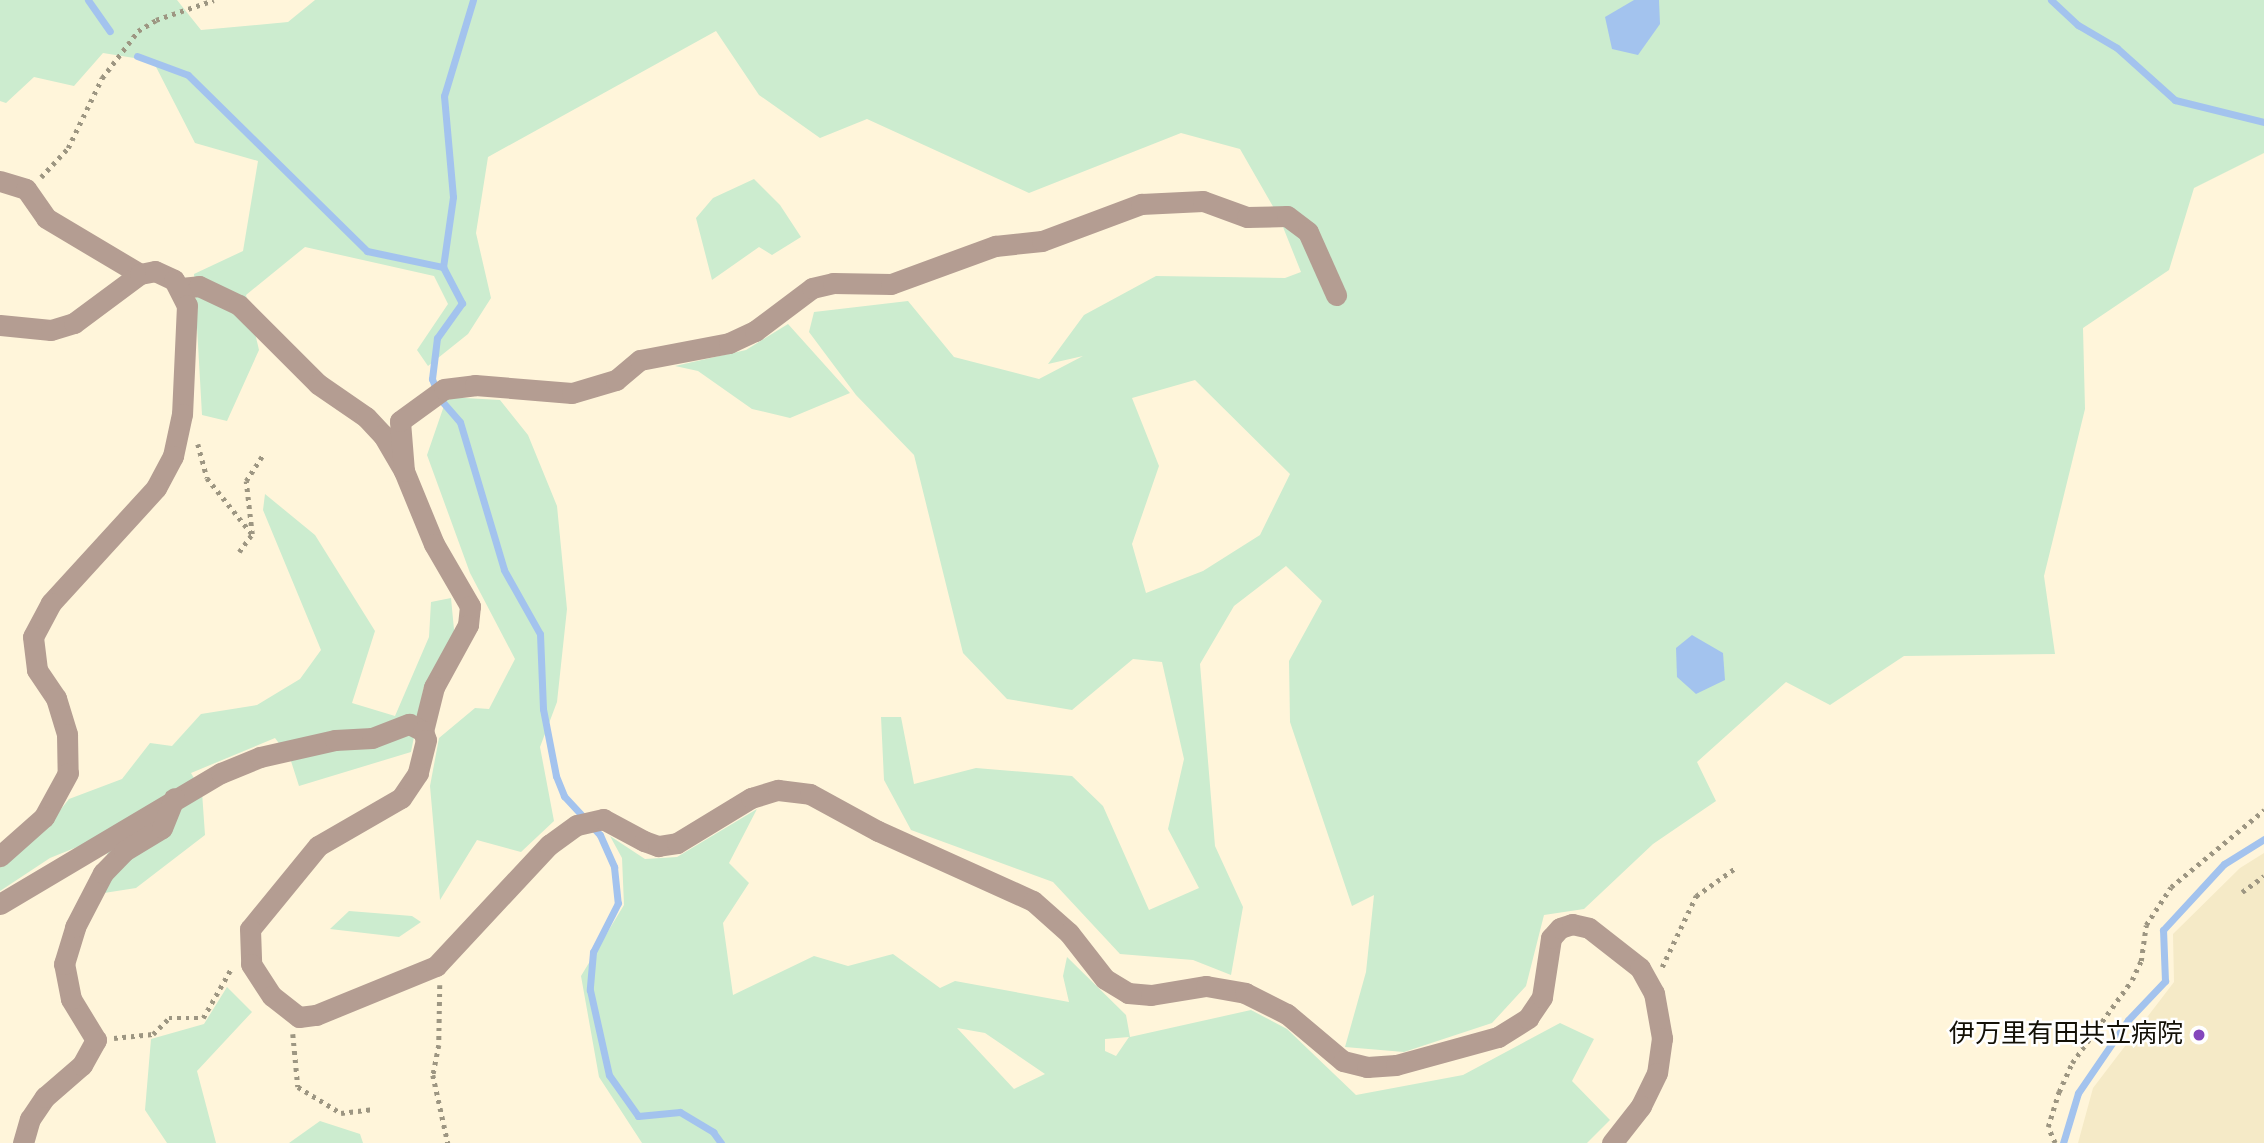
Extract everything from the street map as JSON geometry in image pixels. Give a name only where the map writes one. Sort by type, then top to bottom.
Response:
[{"type":"street","points":[[0,181],[26,189],[46,218],[140,274]]},
{"type":"street","points":[[404,471],[400,421],[425,399],[444,389],[475,386],[572,393],[615,380],[640,360],[729,343],[755,331],[812,288],[833,283],[891,284],[995,246],[1042,241],[1141,204],[1203,201],[1247,217],[1287,216],[1308,232],[1336,295]]},
{"type":"street","points":[[0,325],[51,330],[74,323],[140,274],[155,271],[181,288],[187,304],[182,414],[173,456],[156,488],[51,603],[33,637],[37,670],[56,698],[67,734],[68,773],[44,817],[0,856]]},
{"type":"street","points":[[181,288],[199,286],[239,305],[318,384],[366,417],[383,435],[404,471],[434,544],[470,606],[468,625],[434,687],[423,731],[426,740],[418,773],[401,798],[318,846],[263,908],[250,929],[248,952],[272,996],[299,1017],[316,1015],[436,967],[549,845],[577,825],[603,819],[658,846],[677,843],[751,798],[778,790],[810,794],[878,831],[1033,901],[1069,933],[1105,979],[1128,993],[1151,995],[1206,985],[1245,993],[1287,1014],[1343,1061],[1367,1067],[1396,1065],[1498,1037],[1528,1018],[1542,997],[1549,974],[1551,938],[1560,928],[1572,924],[1589,928],[1622,950],[1640,968],[1654,993],[1662,1038],[1657,1073],[1641,1105],[1612,1143]]},
{"type":"street","points":[[0,904],[174,798],[260,757],[335,740],[372,738],[409,724],[423,731]]},
{"type":"street","points":[[23,1143],[30,1118],[45,1097],[82,1065],[96,1040],[71,999],[64,964],[75,927],[103,873],[124,851],[162,828],[174,798]]},
{"type":"path","points":[[26,189],[68,148],[102,78],[138,31],[156,20],[214,0]]},
{"type":"path","points":[[198,440],[207,478],[252,534]]},
{"type":"path","points":[[239,551],[252,534],[246,481],[264,453]]},
{"type":"path","points":[[2055,1143],[2048,1127],[2059,1092],[2072,1063],[2132,979],[2141,961],[2146,925],[2171,887],[2264,810]]},
{"type":"path","points":[[1654,993],[1696,896],[1734,869]]},
{"type":"path","points":[[2242,892],[2264,876]]},
{"type":"path","points":[[96,1040],[153,1034],[169,1018],[203,1018],[222,978],[248,952]]},
{"type":"path","points":[[436,967],[439,1045],[433,1075],[448,1143]]},
{"type":"path","points":[[299,1017],[292,1037],[298,1087],[341,1113],[372,1108]]},
{"type":"shaded area","name":"伊万里有田共立病院","points":[[2264,853],[2264,1143],[2078,1143],[2093,1088],[2174,982],[2173,934],[2240,868]]},
{"type":"green space","points":[[0,0],[177,0],[201,30],[288,22],[315,0],[2264,0],[2264,153],[2194,188],[2169,270],[2083,328],[2085,409],[2044,576],[2055,654],[1904,656],[1830,705],[1786,682],[1697,762],[1716,801],[1653,844],[1584,909],[1544,915],[1526,986],[1492,1023],[1404,1052],[1345,1047],[1366,972],[1374,895],[1352,906],[1290,722],[1289,661],[1322,601],[1286,566],[1234,606],[1200,664],[1215,846],[1243,907],[1231,975],[1193,960],[1120,954],[1053,882],[911,830],[884,780],[881,717],[901,717],[914,784],[976,768],[1072,776],[1103,806],[1149,910],[1199,888],[1168,829],[1184,759],[1162,662],[1133,659],[1072,710],[1007,699],[963,653],[914,455],[856,395],[809,332],[814,312],[908,301],[954,357],[1039,379],[1083,356],[1048,364],[1084,315],[1156,276],[1285,278],[1301,272],[1279,217],[1240,149],[1181,133],[1029,193],[867,119],[820,138],[759,95],[716,31],[488,157],[476,233],[491,298],[468,334],[428,366],[417,350],[448,304],[434,276],[305,247],[246,295],[259,350],[227,421],[202,415],[194,274],[243,251],[258,161],[195,143],[153,61],[103,53],[74,86],[34,77],[6,103],[0,101]],"holes":[[[1195,380],[1290,474],[1260,535],[1203,571],[1146,593],[1132,544],[1159,466],[1132,398]]]},
{"type":"green space","points":[[754,179],[780,205],[801,237],[772,255],[759,247],[712,280],[696,218],[713,198]]},
{"type":"green space","points":[[788,324],[850,393],[790,418],[752,409],[698,371],[675,366],[746,350]]},
{"type":"green space","points":[[447,397],[500,400],[528,435],[557,506],[567,609],[557,702],[540,747],[554,821],[521,852],[477,840],[440,900],[430,786],[439,738],[475,708],[489,709],[515,659],[470,573],[427,455]]},
{"type":"green space","points":[[265,494],[315,535],[375,631],[352,703],[395,716],[429,637],[431,602],[451,598],[455,640],[424,686],[411,752],[299,786],[290,758],[275,738],[191,773],[202,792],[205,835],[136,888],[104,893],[109,834],[50,858],[0,891],[0,867],[42,833],[69,799],[122,779],[150,743],[172,746],[201,714],[257,705],[300,679],[321,650],[263,510]]},
{"type":"green space","points":[[757,809],[729,863],[749,883],[723,923],[733,995],[814,956],[848,966],[893,954],[940,988],[955,981],[1069,1002],[1063,976],[1067,957],[1126,1015],[1130,1037],[1251,1010],[1287,1029],[1356,1095],[1463,1075],[1560,1023],[1594,1039],[1572,1081],[1610,1120],[1587,1143],[642,1143],[599,1077],[581,976],[624,905],[622,858],[610,836],[645,859],[677,857]],"holes":[[[957,1028],[985,1033],[1045,1074],[1014,1089]],[[1129,1037],[1116,1056],[1105,1051],[1105,1039]]]},
{"type":"green space","points":[[349,911],[412,916],[421,922],[399,937],[330,929]]},
{"type":"green space","points":[[227,987],[252,1012],[197,1071],[216,1143],[167,1143],[145,1110],[151,1039],[204,1024]]},
{"type":"green space","points":[[320,1121],[360,1134],[363,1143],[289,1143]]},
{"type":"water","points":[[1634,0],[1659,0],[1660,24],[1638,55],[1612,49],[1605,17]]},
{"type":"water","points":[[1692,635],[1723,653],[1725,680],[1696,694],[1677,677],[1676,648]]},
{"type":"waterway","points":[[88,0],[110,31]]},
{"type":"waterway","points":[[473,0],[444,96],[453,197],[443,267],[462,303],[437,338],[432,379],[440,399],[460,422],[504,570],[540,634],[543,709],[556,776],[564,796],[600,835],[614,867],[618,903],[593,952],[590,990],[609,1075],[638,1116],[680,1112],[713,1132],[721,1143]]},
{"type":"waterway","points":[[2051,0],[2078,25],[2117,48],[2175,100],[2264,122]]},
{"type":"waterway","points":[[137,56],[188,75],[367,251],[443,267]]},
{"type":"waterway","points":[[2063,1143],[2078,1093],[2128,1020],[2165,981],[2163,930],[2224,864],[2264,839]]},
{"type":"place","name":"伊万里有田共立病院","points":[[2199,1035]]}]
